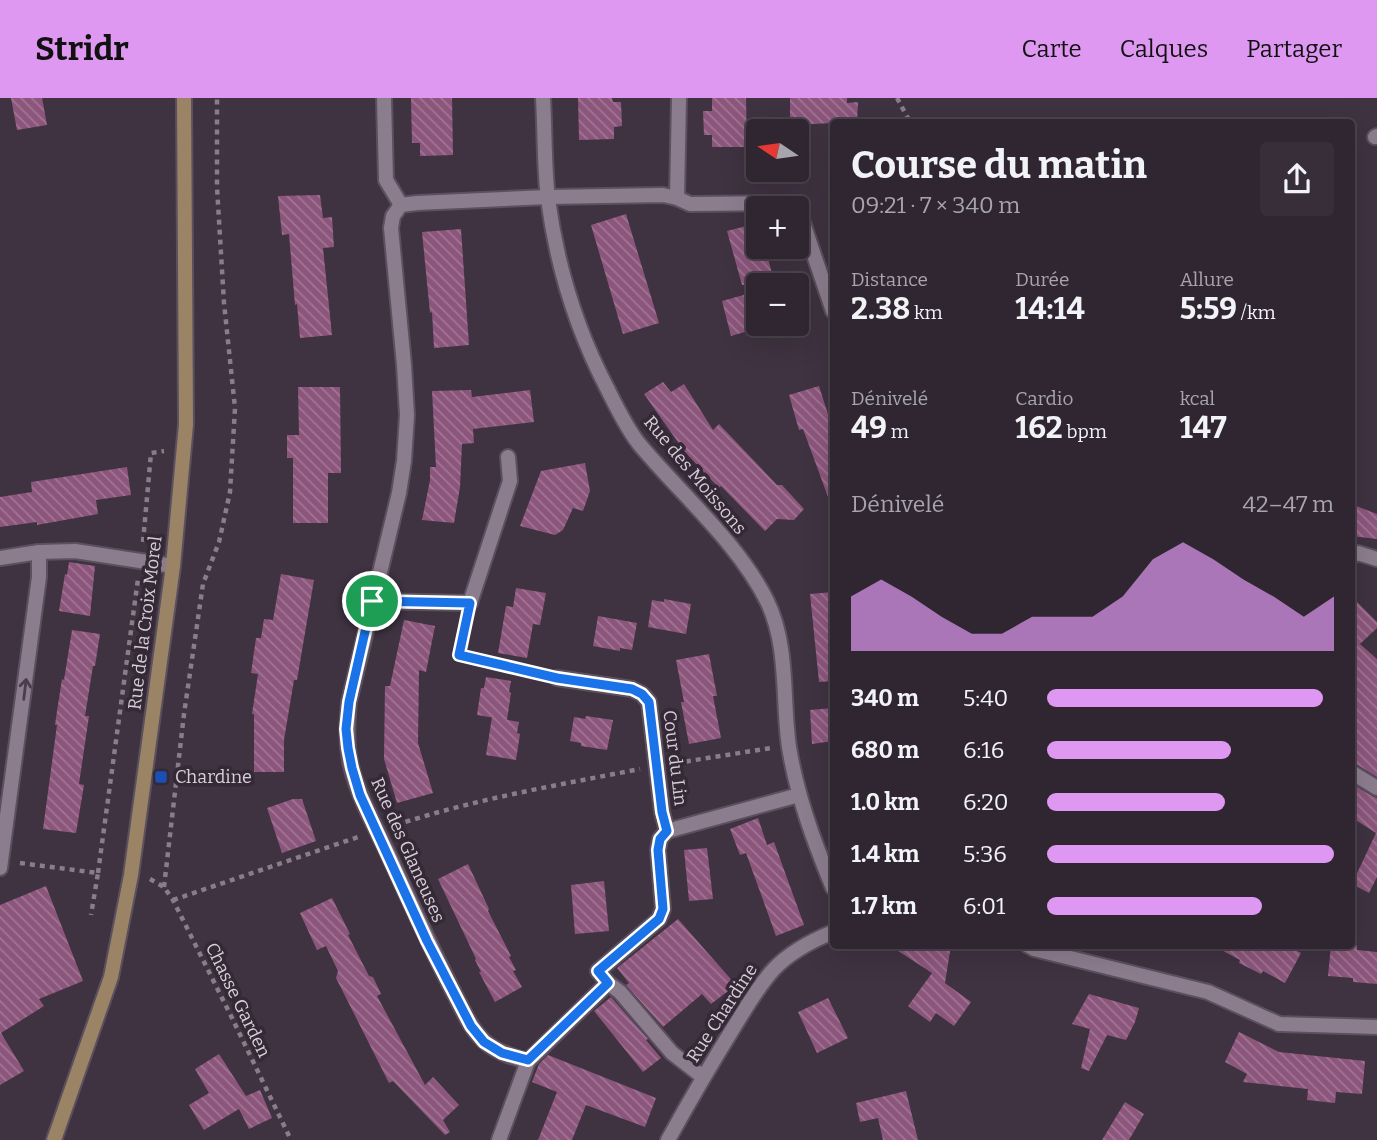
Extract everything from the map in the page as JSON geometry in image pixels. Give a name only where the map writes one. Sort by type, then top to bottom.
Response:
[{"type":"main road","name":"Rue de la Croix Morel","points":[[54,1140],[111,977],[131,875],[173,566],[186,410],[184,98]]},
{"type":"street","points":[[384,98],[386,180],[401,205],[548,197],[663,195],[690,204],[746,203]]},
{"type":"street","name":"Rue des Moissons","points":[[543,98],[548,197],[559,263],[573,314],[595,365],[637,442],[729,545],[766,601],[780,641],[789,746],[799,795],[813,840],[830,881]]},
{"type":"street","points":[[677,198],[679,98]]},
{"type":"street","name":"Rue des Glaneuses","points":[[401,205],[393,216],[391,228],[406,390],[404,461],[399,493],[349,702],[346,729],[348,748],[360,795],[427,941],[471,1026],[484,1042],[502,1053],[528,1060]]},
{"type":"street","points":[[809,240],[830,302]]},
{"type":"street","points":[[372,601],[470,603],[510,481],[508,457]]},
{"type":"street","points":[[0,558],[39,552],[75,551],[173,566]]},
{"type":"street","points":[[1,864],[39,577],[39,552]]},
{"type":"street","points":[[1355,554],[1377,559]]},
{"type":"street","name":"Cour du Lin","points":[[557,678],[632,689],[642,694],[649,702],[662,812],[667,831]]},
{"type":"street","points":[[0,762],[16,757]]},
{"type":"street","points":[[1355,774],[1377,788]]},
{"type":"street","points":[[703,1077],[672,1053],[620,992],[598,971],[659,919],[663,909],[658,850],[660,839],[667,831],[799,795]]},
{"type":"street","name":"Rue Chardine","points":[[668,1140],[703,1077],[773,970],[788,956],[813,940],[830,933]]},
{"type":"street","points":[[1038,949],[1208,992],[1279,1024],[1377,1027]]},
{"type":"street","points":[[499,1140],[528,1060],[608,983]]},
{"type":"path","points":[[164,887],[184,714],[203,584],[219,542],[230,492],[234,408],[223,303],[217,187],[217,98]]},
{"type":"path","points":[[897,98],[908,119]]},
{"type":"path","points":[[91,915],[141,561],[151,453],[184,449]]},
{"type":"path","points":[[470,603],[459,655],[557,678]]},
{"type":"path","points":[[664,765],[741,751],[789,746]]},
{"type":"path","points":[[388,828],[505,795],[650,767]]},
{"type":"path","points":[[173,900],[364,835]]},
{"type":"path","points":[[1,864],[98,873]]},
{"type":"path","name":"Chasse Garden","points":[[152,879],[164,887],[173,900],[291,1140]]},
{"type":"building","points":[[11,98],[42,98],[47,125],[17,130]]},
{"type":"building","points":[[411,98],[452,98],[453,155],[420,156],[420,143],[412,143]]},
{"type":"building","points":[[578,98],[612,98],[613,102],[621,102],[622,126],[614,127],[614,139],[579,140]]},
{"type":"building","points":[[712,98],[746,98],[746,147],[712,147],[712,135],[704,135],[703,111],[712,111]]},
{"type":"building","points":[[790,98],[847,98],[847,103],[858,102],[857,119],[830,119],[830,123],[809,124],[809,119],[790,119]]},
{"type":"building","points":[[320,195],[323,218],[332,217],[334,247],[323,248],[332,335],[300,338],[289,234],[282,235],[278,196]]},
{"type":"building","points":[[626,214],[659,323],[623,334],[591,225]]},
{"type":"building","points":[[746,226],[746,259],[768,259],[772,273],[746,273],[746,285],[742,285],[727,231]]},
{"type":"building","points":[[461,229],[469,345],[434,348],[422,232]]},
{"type":"building","points":[[746,294],[746,332],[731,336],[722,301]]},
{"type":"building","points":[[663,382],[671,392],[684,384],[713,430],[719,424],[777,485],[782,485],[804,509],[794,520],[777,519],[765,531],[721,486],[719,488],[685,452],[644,394]]},
{"type":"building","points":[[819,386],[830,421],[830,502],[803,429],[799,430],[789,395]]},
{"type":"building","points":[[298,387],[340,387],[341,473],[328,473],[328,523],[293,523],[293,458],[287,458],[287,435],[299,435]]},
{"type":"building","points":[[471,390],[472,397],[530,390],[534,422],[473,429],[474,443],[462,444],[460,487],[454,523],[422,520],[430,467],[436,467],[432,391]]},
{"type":"building","points":[[585,463],[590,491],[583,511],[573,508],[563,530],[555,535],[520,526],[541,471]]},
{"type":"building","points":[[127,467],[131,495],[96,500],[98,514],[37,525],[37,522],[0,527],[0,497],[32,492],[31,482]]},
{"type":"building","points":[[1355,506],[1377,514],[1377,539],[1355,536]]},
{"type":"building","points":[[69,562],[95,566],[90,616],[59,611]]},
{"type":"building","points":[[281,574],[314,580],[284,740],[284,772],[254,772],[252,714],[258,674],[251,673],[256,638],[261,638],[264,619],[273,620]]},
{"type":"building","points":[[516,588],[546,593],[540,625],[533,624],[527,658],[498,653],[506,606],[513,607]]},
{"type":"building","points":[[830,592],[830,681],[819,682],[810,594]]},
{"type":"building","points":[[664,599],[691,604],[686,634],[648,627],[652,600],[664,602]]},
{"type":"building","points":[[1355,600],[1377,622],[1377,628],[1360,644],[1377,659],[1377,777],[1356,764]]},
{"type":"building","points":[[598,616],[637,623],[632,650],[620,648],[620,651],[593,646]]},
{"type":"building","points":[[404,620],[435,626],[426,672],[419,670],[418,743],[433,793],[397,803],[384,759],[385,686],[390,686]]},
{"type":"building","points":[[72,630],[100,634],[85,716],[89,716],[79,784],[84,785],[76,833],[43,829],[57,711]]},
{"type":"building","points":[[709,654],[721,738],[689,744],[676,660]]},
{"type":"building","points":[[486,677],[511,681],[507,720],[477,715],[481,688],[484,688]]},
{"type":"building","points":[[830,708],[830,741],[812,744],[810,710]]},
{"type":"building","points":[[586,716],[613,720],[607,750],[581,746],[581,743],[570,741],[574,717],[585,719]]},
{"type":"building","points":[[492,717],[519,722],[516,760],[486,755]]},
{"type":"building","points":[[1355,785],[1377,798],[1377,877],[1369,893],[1355,886],[1355,878],[1376,833],[1355,820]]},
{"type":"building","points":[[293,799],[302,799],[316,841],[282,853],[267,808]]},
{"type":"building","points":[[758,818],[767,845],[774,842],[804,925],[776,936],[746,853],[740,855],[730,829]]},
{"type":"building","points":[[707,848],[713,899],[689,901],[684,850]]},
{"type":"building","points":[[468,864],[511,956],[509,957],[516,970],[513,971],[522,987],[495,1002],[438,879]]},
{"type":"building","points":[[604,881],[609,931],[575,934],[571,885]]},
{"type":"building","points":[[46,886],[83,981],[39,999],[44,1006],[1,1033],[24,1071],[0,1085],[0,905]]},
{"type":"building","points":[[332,898],[350,934],[348,935],[381,994],[377,996],[425,1085],[433,1077],[459,1105],[443,1120],[450,1132],[445,1135],[393,1081],[389,1083],[336,978],[338,971],[326,946],[317,950],[300,913]]},
{"type":"building","points":[[678,919],[736,985],[711,1004],[702,994],[663,1027],[626,985],[629,983],[617,968]]},
{"type":"building","points":[[1357,945],[1357,950],[1377,952],[1377,984],[1328,976],[1331,949],[1355,949]]},
{"type":"building","points":[[895,949],[950,949],[945,983],[971,1002],[954,1026],[936,1013],[930,1022],[908,1006],[932,973]]},
{"type":"building","points":[[1219,949],[1293,949],[1301,953],[1285,983],[1263,971],[1261,974],[1239,963],[1240,960]]},
{"type":"building","points":[[1089,994],[1139,1008],[1126,1040],[1107,1035],[1089,1071],[1081,1068],[1090,1029],[1072,1024]]},
{"type":"building","points":[[611,997],[661,1058],[643,1072],[594,1011]]},
{"type":"building","points":[[828,998],[848,1038],[817,1053],[798,1012]]},
{"type":"building","points":[[1239,1032],[1279,1052],[1365,1061],[1362,1094],[1336,1092],[1335,1103],[1307,1100],[1308,1089],[1243,1082],[1247,1074],[1225,1062]]},
{"type":"building","points":[[219,1054],[246,1096],[260,1090],[272,1118],[249,1129],[239,1109],[204,1130],[189,1105],[209,1093],[195,1069]]},
{"type":"building","points":[[548,1055],[656,1098],[645,1127],[586,1105],[572,1140],[538,1140],[557,1092],[532,1082],[539,1064]]},
{"type":"building","points":[[906,1091],[918,1140],[883,1140],[878,1118],[860,1122],[856,1103]]},
{"type":"building","points":[[1125,1102],[1144,1114],[1129,1140],[1102,1140]]},
{"type":"place","name":"Chardine","points":[[161,777]]},
{"type":"route","points":[[372,601],[470,603],[459,655],[557,678],[632,689],[642,694],[649,702],[662,812],[667,831],[660,839],[658,850],[663,909],[659,919],[598,971],[608,983],[528,1060],[502,1053],[484,1042],[471,1026],[427,941],[360,795],[352,768],[346,729],[349,702],[372,601]]}]
